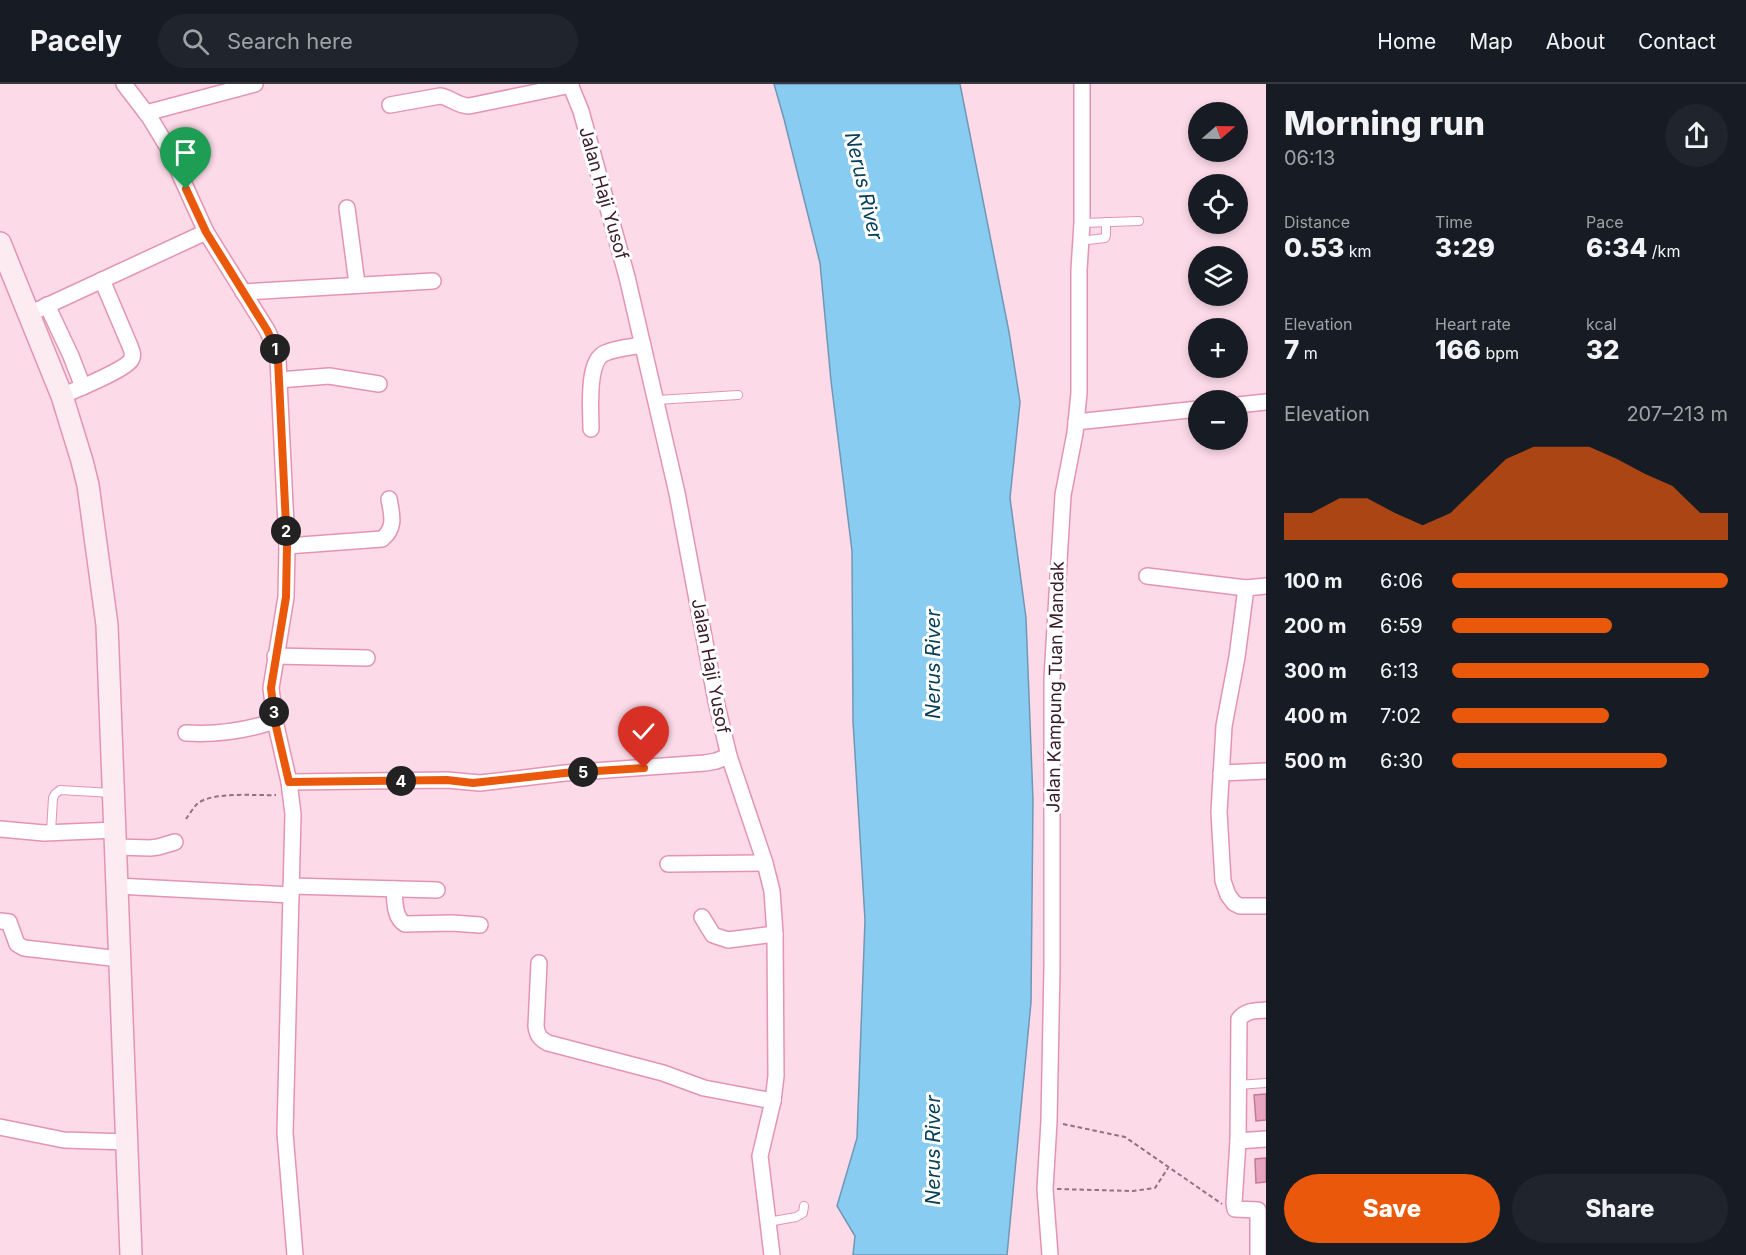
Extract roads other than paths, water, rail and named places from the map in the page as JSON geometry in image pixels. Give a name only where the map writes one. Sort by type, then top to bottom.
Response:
[{"type":"main road","points":[[0,243],[38,310],[88,485],[102,583],[107,625],[131,1255]]},
{"type":"street","points":[[124,84],[146,113],[166,146],[206,232],[274,345],[278,360],[287,546],[286,597],[271,688],[275,722],[290,788],[293,814],[285,1133],[296,1255]]},
{"type":"street","points":[[146,113],[255,84]]},
{"type":"street","points":[[390,105],[440,96],[462,106],[469,106],[570,84]]},
{"type":"street","name":"Jalan Haji Yusof","points":[[570,84],[581,111],[612,222],[657,400],[678,493],[716,701],[729,756],[765,863],[772,891],[775,934],[776,1076],[773,1101],[760,1156],[772,1255]]},
{"type":"street","name":"Jalan Kampung Tuan Mandak","points":[[1050,1255],[1045,1189],[1049,1122],[1052,968],[1052,678],[1063,495],[1079,393],[1078,270],[1082,223],[1082,84]]},
{"type":"street","points":[[347,208],[357,284]]},
{"type":"street","points":[[83,387],[71,356],[38,310],[206,232]]},
{"type":"street","points":[[62,396],[128,363],[132,358],[130,346],[102,280]]},
{"type":"street","points":[[243,292],[433,281]]},
{"type":"street","points":[[591,429],[592,375],[596,362],[603,353],[643,345]]},
{"type":"street","points":[[279,380],[329,376],[379,384]]},
{"type":"street","points":[[1248,404],[1266,402]]},
{"type":"street","points":[[1076,423],[1188,410]]},
{"type":"street","points":[[287,546],[382,539],[392,527],[389,500]]},
{"type":"street","points":[[1147,576],[1246,588],[1266,586]]},
{"type":"street","points":[[1246,588],[1237,657],[1224,726],[1219,812],[1225,887],[1234,903],[1240,906],[1266,906]]},
{"type":"street","points":[[275,656],[367,658]]},
{"type":"street","points":[[186,733],[207,734],[248,730],[275,722]]},
{"type":"street","points":[[290,788],[447,780],[480,783],[565,773],[705,763],[729,756]]},
{"type":"street","points":[[1221,773],[1266,771]]},
{"type":"street","points":[[0,829],[116,838],[150,848],[175,842]]},
{"type":"street","points":[[668,864],[765,863]]},
{"type":"street","points":[[117,886],[291,891],[437,890]]},
{"type":"street","points":[[394,889],[400,922],[405,924],[480,925]]},
{"type":"street","points":[[702,917],[712,935],[728,940],[775,934]]},
{"type":"street","points":[[0,921],[9,922],[17,944],[24,948],[120,959]]},
{"type":"street","points":[[539,963],[536,1026],[540,1038],[548,1043],[663,1073],[704,1088],[773,1101]]},
{"type":"street","points":[[1258,1255],[1262,1208],[1235,1209],[1234,1203],[1238,1141],[1239,1019],[1243,1014],[1249,1012],[1266,1010]]},
{"type":"street","points":[[0,1127],[64,1140],[128,1142]]},
{"type":"street","points":[[1238,1141],[1266,1139]]},
{"type":"lane","points":[[1082,223],[1140,221]]},
{"type":"lane","points":[[1080,241],[1105,237],[1106,222]]},
{"type":"lane","points":[[657,400],[738,395]]},
{"type":"lane","points":[[51,832],[53,798],[60,790],[114,793]]},
{"type":"lane","points":[[1238,1085],[1266,1083]]},
{"type":"lane","points":[[768,1222],[796,1217],[803,1213],[804,1206]]},
{"type":"water","name":"Nerus River","points":[[774,84],[960,84],[1009,332],[1020,402],[1010,498],[1026,618],[1033,800],[1031,1002],[1007,1255],[853,1255],[855,1236],[837,1206],[857,1138],[865,920],[853,721],[852,551],[831,381],[820,263]]}]
